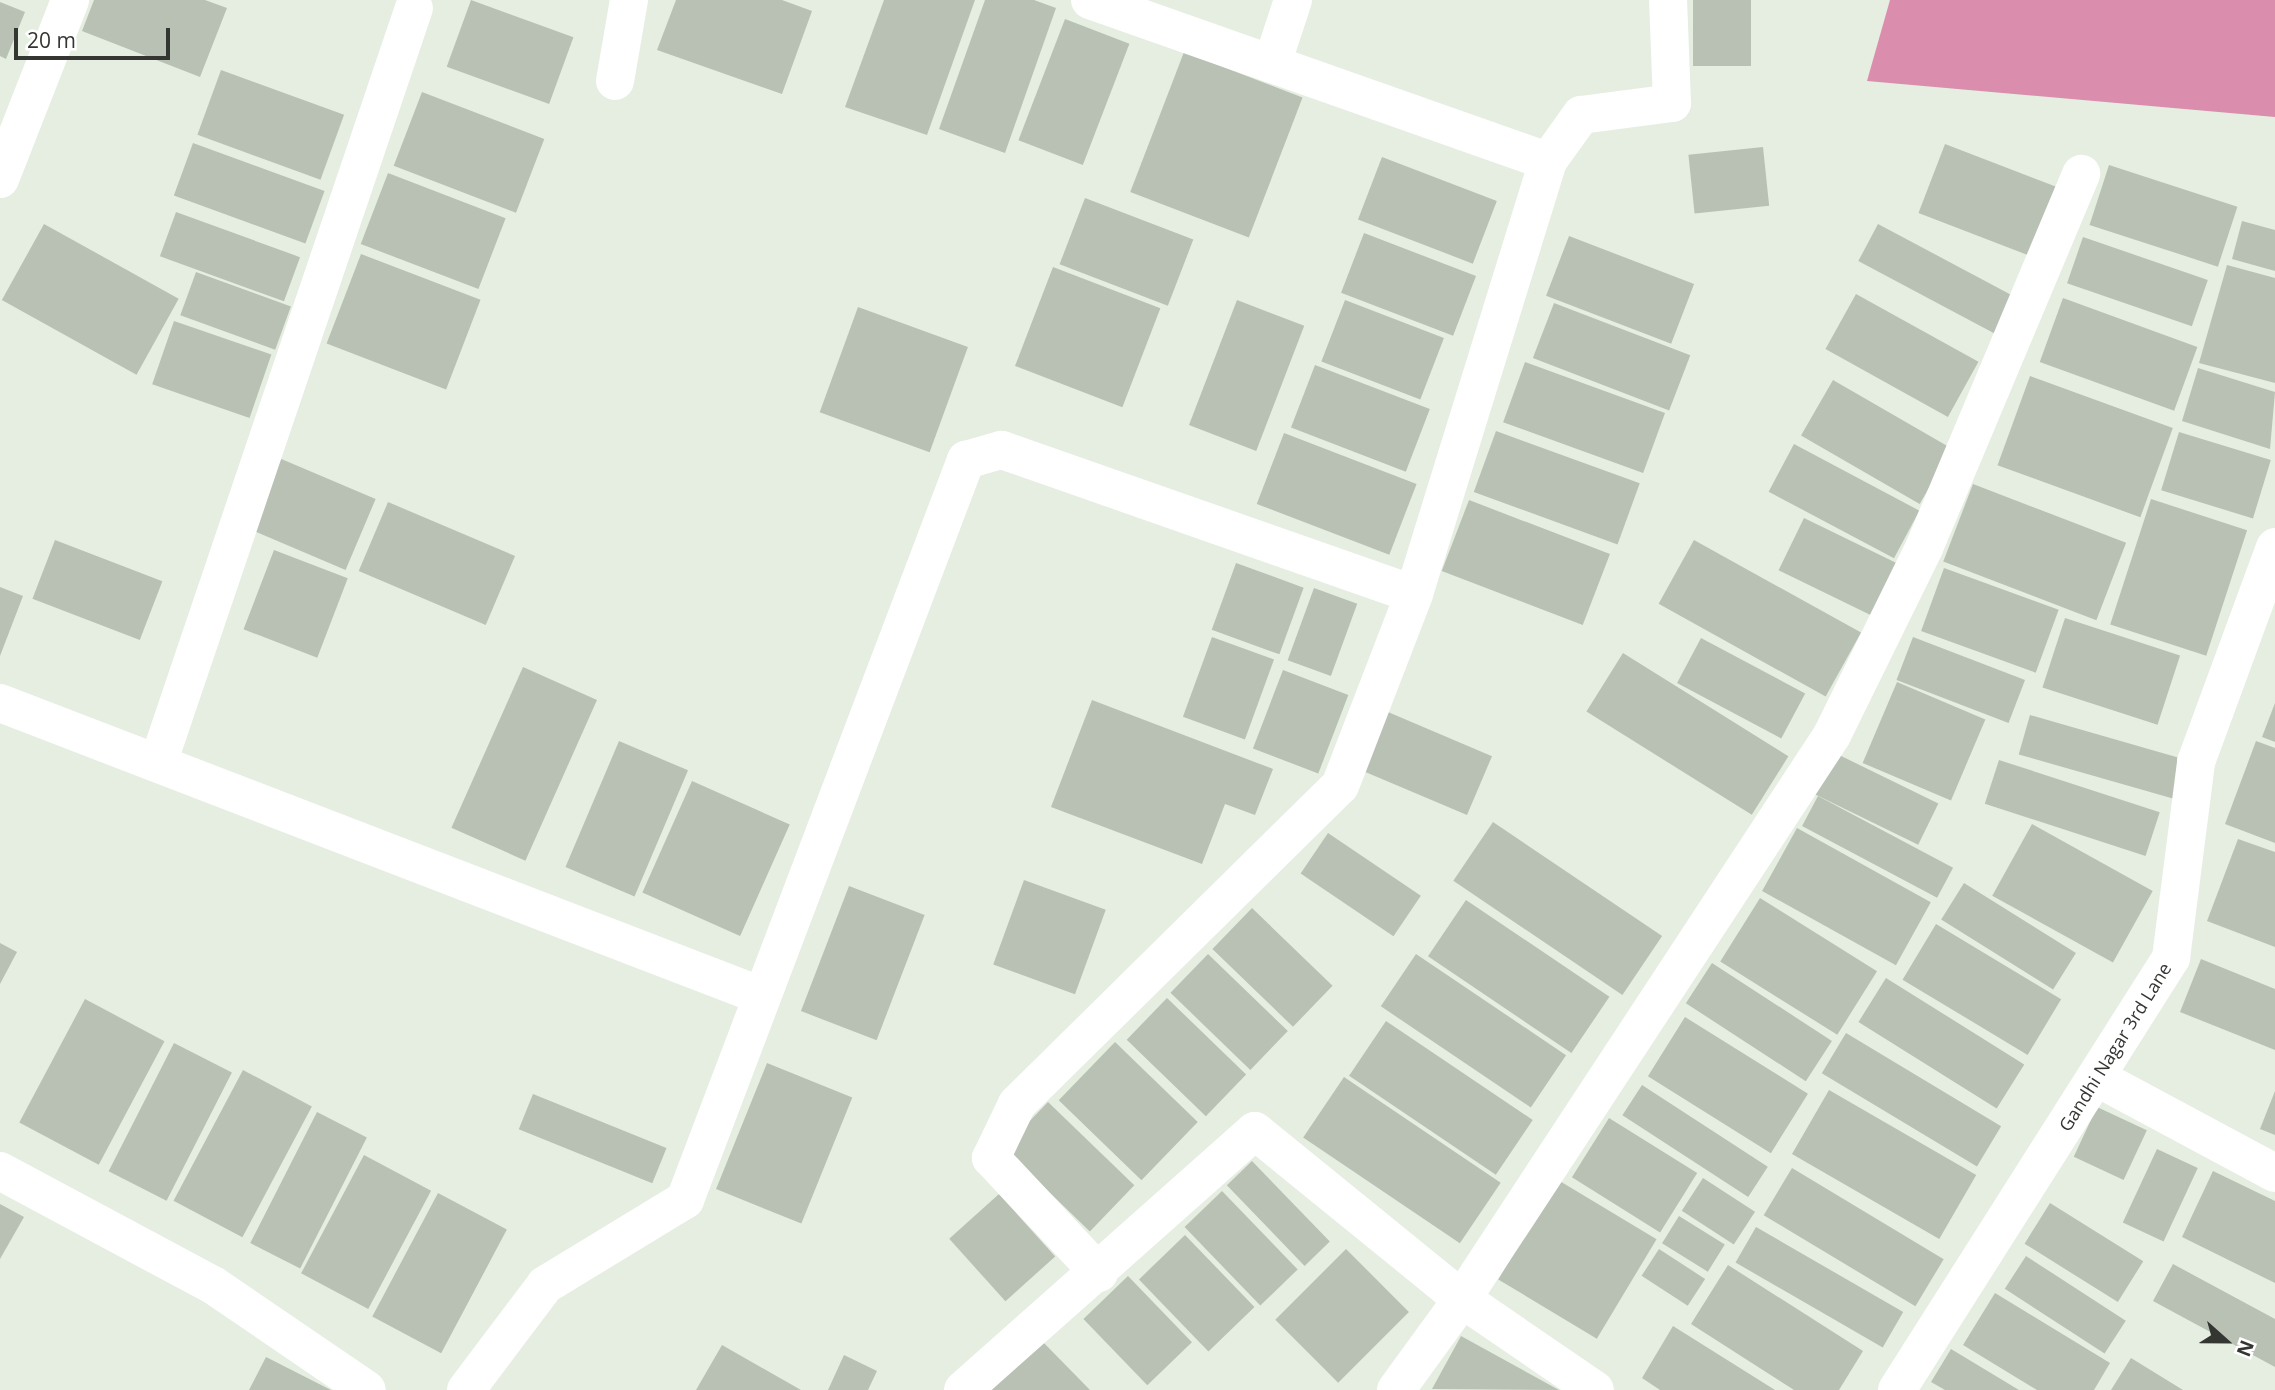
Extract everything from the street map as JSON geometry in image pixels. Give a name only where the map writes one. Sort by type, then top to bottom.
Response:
[{"type":"street","points":[[0,179],[69,0]]},
{"type":"street","points":[[615,80],[629,0]]},
{"type":"street","points":[[1090,0],[1548,160]]},
{"type":"street","points":[[1272,64],[1293,0]]},
{"type":"street","points":[[1099,1273],[991,1158],[1017,1104],[1340,786],[1414,594],[1548,160],[1581,115],[1672,103],[1668,0]]},
{"type":"street","points":[[158,763],[414,8]]},
{"type":"street","points":[[1396,1390],[1462,1299],[1832,735],[1924,548],[2081,174]]},
{"type":"street","points":[[466,1390],[545,1285],[685,1200],[966,460],[1002,450],[1414,594]]},
{"type":"street","name":"Gandhi Nagar 3rd Lane","points":[[1897,1390],[2171,957],[2196,762],[2275,547]]},
{"type":"street","points":[[0,703],[762,996]]},
{"type":"street","points":[[2096,1077],[2275,1173]]},
{"type":"street","points":[[963,1390],[1099,1273],[1255,1131],[1462,1299],[1595,1390]]},
{"type":"street","points":[[0,1171],[213,1285],[367,1390]]},
{"type":"shaded area","points":[[1890,0],[2275,0],[2275,117],[1867,81]]},
{"type":"building","points":[[94,0],[205,0],[227,8],[200,77],[82,31]]},
{"type":"building","points":[[471,0],[573,37],[549,104],[447,67]]},
{"type":"building","points":[[676,0],[782,0],[812,11],[782,94],[657,50]]},
{"type":"building","points":[[884,0],[975,0],[927,135],[845,107]]},
{"type":"building","points":[[985,0],[1034,0],[1056,8],[1005,153],[939,129]]},
{"type":"building","points":[[1693,0],[1751,0],[1751,66],[1693,66]]},
{"type":"building","points":[[0,2],[25,12],[6,59],[0,56]]},
{"type":"building","points":[[1065,19],[1129,44],[1083,165],[1018,140]]},
{"type":"building","points":[[1184,52],[1303,98],[1249,238],[1130,192]]},
{"type":"building","points":[[221,70],[344,115],[321,180],[197,135]]},
{"type":"building","points":[[422,92],[544,139],[516,213],[394,166]]},
{"type":"building","points":[[193,143],[325,191],[305,244],[174,196]]},
{"type":"building","points":[[1945,144],[2065,190],[2039,259],[1918,213]]},
{"type":"building","points":[[1763,147],[1769,206],[1695,214],[1688,155]]},
{"type":"building","points":[[1382,157],[1497,201],[1473,264],[1358,220]]},
{"type":"building","points":[[2109,165],[2237,207],[2218,267],[2090,225]]},
{"type":"building","points":[[388,173],[506,218],[478,289],[361,244]]},
{"type":"building","points":[[1085,198],[1193,240],[1168,306],[1060,264]]},
{"type":"building","points":[[176,212],[300,257],[284,301],[160,256]]},
{"type":"building","points":[[2242,221],[2275,230],[2275,271],[2232,259]]},
{"type":"building","points":[[44,224],[179,299],[137,375],[2,300]]},
{"type":"building","points":[[1878,224],[2018,298],[1998,335],[1858,261]]},
{"type":"building","points":[[1364,233],[1476,276],[1453,336],[1341,293]]},
{"type":"building","points":[[1569,236],[1694,284],[1671,344],[1546,296]]},
{"type":"building","points":[[2083,237],[2208,280],[2192,326],[2067,283]]},
{"type":"building","points":[[361,254],[480,300],[446,389],[327,344]]},
{"type":"building","points":[[2227,265],[2275,278],[2275,383],[2199,363]]},
{"type":"building","points":[[1053,267],[1160,308],[1122,407],[1015,366]]},
{"type":"building","points":[[196,272],[291,307],[275,350],[180,315]]},
{"type":"building","points":[[1856,294],[1978,362],[1948,417],[1825,349]]},
{"type":"building","points":[[2063,298],[2197,347],[2174,411],[2040,362]]},
{"type":"building","points":[[1237,300],[1304,326],[1256,451],[1189,425]]},
{"type":"building","points":[[1345,300],[1444,338],[1420,400],[1321,362]]},
{"type":"building","points":[[1554,303],[1690,355],[1669,410],[1533,358]]},
{"type":"building","points":[[858,307],[968,347],[930,452],[820,412]]},
{"type":"building","points":[[174,321],[271,355],[250,418],[152,384]]},
{"type":"building","points":[[1525,362],[1665,413],[1643,473],[1503,422]]},
{"type":"building","points":[[1315,365],[1430,409],[1406,472],[1291,428]]},
{"type":"building","points":[[2198,368],[2275,392],[2270,449],[2182,421]]},
{"type":"building","points":[[2030,376],[2173,428],[2140,517],[1998,465]]},
{"type":"building","points":[[1833,380],[1952,448],[1920,504],[1801,435]]},
{"type":"building","points":[[1496,431],[1640,483],[1618,544],[1474,492]]},
{"type":"building","points":[[2179,432],[2271,460],[2253,518],[2161,490]]},
{"type":"building","points":[[1284,433],[1417,484],[1389,555],[1257,504]]},
{"type":"building","points":[[1794,444],[1919,511],[1894,558],[1769,492]]},
{"type":"building","points":[[279,458],[376,499],[346,570],[249,529]]},
{"type":"building","points":[[1973,484],[2126,543],[2096,620],[1943,561]]},
{"type":"building","points":[[2151,499],[2247,530],[2206,656],[2110,625]]},
{"type":"building","points":[[1469,500],[1610,554],[1583,625],[1442,571]]},
{"type":"building","points":[[388,502],[515,556],[486,625],[359,571]]},
{"type":"building","points":[[1804,518],[1897,564],[1872,616],[1779,570]]},
{"type":"building","points":[[55,540],[162,581],[140,640],[32,599]]},
{"type":"building","points":[[1694,540],[1861,633],[1826,696],[1659,604]]},
{"type":"building","points":[[274,550],[348,578],[317,658],[244,629]]},
{"type":"building","points":[[1236,563],[1304,588],[1279,654],[1212,630]]},
{"type":"building","points":[[1944,568],[2059,610],[2036,673],[1921,631]]},
{"type":"building","points":[[0,587],[23,596],[0,656]]},
{"type":"building","points":[[1314,588],[1357,604],[1331,676],[1288,660]]},
{"type":"building","points":[[2065,618],[2180,655],[2158,725],[2042,687]]},
{"type":"building","points":[[1212,637],[1274,660],[1245,739],[1183,717]]},
{"type":"building","points":[[1913,637],[2025,680],[2009,723],[1897,680]]},
{"type":"building","points":[[1701,638],[1805,693],[1781,738],[1677,683]]},
{"type":"building","points":[[1623,653],[1788,756],[1752,815],[1586,712]]},
{"type":"building","points":[[523,667],[597,700],[525,861],[451,828]]},
{"type":"building","points":[[1283,670],[1348,695],[1318,774],[1253,748]]},
{"type":"building","points":[[1897,682],[1985,720],[1951,801],[1863,763]]},
{"type":"building","points":[[1092,700],[1273,769],[1255,815],[1225,804],[1202,864],[1051,807]]},
{"type":"building","points":[[2275,703],[2275,742],[2262,737]]},
{"type":"building","points":[[1388,712],[1492,756],[1467,815],[1363,771]]},
{"type":"building","points":[[2030,715],[2187,760],[2175,799],[2019,754]]},
{"type":"building","points":[[619,741],[688,770],[635,896],[565,867]]},
{"type":"building","points":[[2256,741],[2275,748],[2275,843],[2225,824]]},
{"type":"building","points":[[1835,753],[1938,803],[1918,845],[1815,794]]},
{"type":"building","points":[[1999,760],[2160,812],[2146,856],[1985,804]]},
{"type":"building","points":[[692,781],[790,825],[740,936],[642,892]]},
{"type":"building","points":[[1818,796],[1953,868],[1937,898],[1802,826]]},
{"type":"building","points":[[1493,822],[1662,936],[1622,995],[1453,881]]},
{"type":"building","points":[[2032,824],[2153,891],[2113,963],[1992,896]]},
{"type":"building","points":[[1797,828],[1931,902],[1896,965],[1762,891]]},
{"type":"building","points":[[1328,833],[1421,896],[1393,936],[1301,874]]},
{"type":"building","points":[[2238,839],[2275,852],[2275,947],[2207,921]]},
{"type":"building","points":[[1024,880],[1106,910],[1075,994],[993,965]]},
{"type":"building","points":[[1964,883],[2076,953],[2053,989],[1941,919]]},
{"type":"building","points":[[849,886],[925,915],[877,1040],[801,1011]]},
{"type":"building","points":[[1760,898],[1877,971],[1837,1035],[1720,962]]},
{"type":"building","points":[[1466,900],[1609,997],[1571,1053],[1428,956]]},
{"type":"building","points":[[1252,908],[1333,986],[1293,1027],[1212,949]]},
{"type":"building","points":[[1936,924],[2061,999],[2028,1055],[1903,980]]},
{"type":"building","points":[[0,943],[17,952],[0,984]]},
{"type":"building","points":[[1208,954],[1288,1031],[1250,1070],[1170,993]]},
{"type":"building","points":[[1416,954],[1566,1055],[1531,1107],[1381,1006]]},
{"type":"building","points":[[2201,959],[2275,989],[2275,1050],[2180,1012]]},
{"type":"building","points":[[1712,963],[1832,1041],[1806,1081],[1686,1003]]},
{"type":"building","points":[[1886,978],[2024,1064],[1997,1108],[1858,1022]]},
{"type":"building","points":[[1167,998],[1246,1074],[1206,1116],[1127,1040]]},
{"type":"building","points":[[85,999],[164,1041],[99,1165],[19,1123]]},
{"type":"building","points":[[1685,1017],[1808,1094],[1771,1153],[1648,1076]]},
{"type":"building","points":[[1386,1021],[1533,1120],[1496,1175],[1349,1076]]},
{"type":"building","points":[[1846,1033],[2001,1126],[1977,1167],[1822,1073]]},
{"type":"building","points":[[1115,1042],[1198,1122],[1141,1180],[1059,1100]]},
{"type":"building","points":[[174,1043],[232,1073],[167,1201],[109,1171]]},
{"type":"building","points":[[767,1063],[852,1097],[801,1224],[716,1189]]},
{"type":"building","points":[[243,1070],[312,1107],[242,1237],[174,1201]]},
{"type":"building","points":[[1344,1077],[1501,1183],[1460,1243],[1303,1138]]},
{"type":"building","points":[[1642,1085],[1768,1167],[1748,1197],[1622,1115]]},
{"type":"building","points":[[1829,1090],[1976,1175],[1939,1239],[1792,1154]]},
{"type":"building","points":[[2275,1091],[2275,1135],[2260,1129]]},
{"type":"building","points":[[533,1094],[667,1148],[652,1183],[519,1129]]},
{"type":"building","points":[[1048,1102],[1134,1185],[1090,1231],[1004,1148]]},
{"type":"building","points":[[2097,1107],[2147,1130],[2124,1180],[2074,1157]]},
{"type":"building","points":[[317,1112],[367,1137],[300,1268],[250,1243]]},
{"type":"building","points":[[1609,1118],[1697,1173],[1660,1232],[1572,1177]]},
{"type":"building","points":[[2157,1149],[2198,1168],[2164,1241],[2123,1222]]},
{"type":"building","points":[[364,1155],[431,1191],[368,1309],[301,1273]]},
{"type":"building","points":[[1252,1161],[1330,1242],[1305,1266],[1227,1185]]},
{"type":"building","points":[[1792,1168],[1944,1259],[1915,1306],[1764,1215]]},
{"type":"building","points":[[2213,1171],[2275,1201],[2275,1283],[2182,1237]]},
{"type":"building","points":[[1703,1178],[1755,1212],[1734,1244],[1682,1211]]},
{"type":"building","points":[[1558,1180],[1657,1239],[1597,1339],[1498,1279]]},
{"type":"building","points":[[1222,1191],[1298,1269],[1260,1306],[1185,1227]]},
{"type":"building","points":[[438,1193],[507,1230],[441,1353],[372,1317]]},
{"type":"building","points":[[999,1194],[1055,1256],[1005,1301],[949,1239]]},
{"type":"building","points":[[2050,1203],[2143,1261],[2118,1302],[2025,1244]]},
{"type":"building","points":[[0,1204],[24,1217],[0,1259]]},
{"type":"building","points":[[1679,1216],[1725,1245],[1708,1272],[1662,1243]]},
{"type":"building","points":[[1756,1227],[1903,1312],[1883,1348],[1736,1263]]},
{"type":"building","points":[[1185,1235],[1254,1307],[1208,1351],[1139,1279]]},
{"type":"building","points":[[1346,1249],[1409,1312],[1338,1383],[1275,1320]]},
{"type":"building","points":[[1659,1249],[1705,1279],[1688,1306],[1642,1276]]},
{"type":"building","points":[[2026,1256],[2126,1321],[2105,1354],[2005,1289]]},
{"type":"building","points":[[2173,1264],[2275,1319],[2275,1367],[2153,1301]]},
{"type":"building","points":[[1728,1265],[1863,1351],[1839,1390],[1794,1390],[1691,1324]]},
{"type":"building","points":[[1128,1276],[1192,1342],[1147,1385],[1083,1319]]},
{"type":"building","points":[[1995,1293],[2110,1363],[2094,1390],[2037,1390],[1963,1345]]},
{"type":"building","points":[[1673,1326],[1775,1390],[1660,1390],[1642,1378]]},
{"type":"building","points":[[1461,1336],[1559,1390],[1432,1389]]},
{"type":"building","points":[[1042,1341],[1090,1390],[991,1390]]},
{"type":"building","points":[[722,1345],[801,1390],[696,1390]]},
{"type":"building","points":[[1951,1349],[2019,1390],[1945,1390],[1931,1382]]},
{"type":"building","points":[[844,1355],[877,1371],[868,1390],[828,1390]]},
{"type":"building","points":[[266,1357],[331,1390],[249,1390]]},
{"type":"building","points":[[2131,1358],[2183,1390],[2111,1390]]}]
